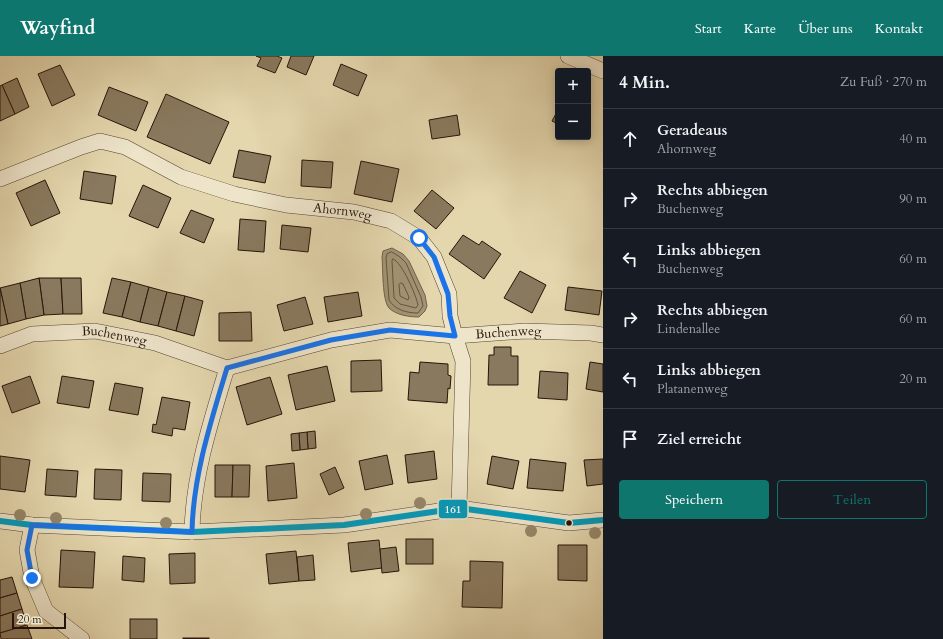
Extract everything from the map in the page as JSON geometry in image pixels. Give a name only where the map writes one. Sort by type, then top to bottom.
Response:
[{"type":"street","points":[[568,56],[603,71]]},
{"type":"street","name":"Ahornweg","points":[[0,179],[100,141],[125,147],[181,177],[234,194],[286,205],[354,212],[391,221],[419,238],[434,257],[448,294],[450,316],[463,361],[459,508]]},
{"type":"street","name":"Buchenweg","points":[[0,346],[32,334],[95,331],[155,343],[227,368],[331,340],[390,330],[455,336],[525,331],[591,333],[603,335]]},
{"type":"street","points":[[192,532],[192,512],[204,442],[227,368]]},
{"type":"street","points":[[0,521],[32,525],[192,532],[344,525],[459,508],[569,523],[603,520]]},
{"type":"street","points":[[32,525],[27,550],[32,578],[46,611],[82,639]]},
{"type":"water","points":[[392,248],[403,254],[409,261],[425,295],[427,306],[425,311],[419,317],[399,314],[389,308],[387,304],[384,291],[382,257],[383,251]]},
{"type":"building","points":[[256,56],[277,56],[282,58],[275,73],[257,66],[261,58]]},
{"type":"building","points":[[291,56],[314,56],[306,75],[287,67]]},
{"type":"building","points":[[341,64],[367,75],[358,96],[333,85]]},
{"type":"building","points":[[60,65],[75,95],[52,106],[38,74]]},
{"type":"building","points":[[17,78],[29,107],[15,114],[2,85]]},
{"type":"building","points":[[2,85],[15,114],[0,121],[0,86]]},
{"type":"building","points":[[109,87],[148,102],[136,131],[98,115]]},
{"type":"building","points":[[166,94],[229,122],[210,164],[147,137]]},
{"type":"building","points":[[457,115],[460,135],[432,139],[429,120]]},
{"type":"building","points":[[555,116],[555,122],[552,121]]},
{"type":"building","points":[[239,150],[271,156],[265,183],[233,177]]},
{"type":"building","points":[[302,160],[333,162],[331,188],[301,186]]},
{"type":"building","points":[[361,161],[399,169],[392,202],[354,194]]},
{"type":"building","points":[[84,171],[116,176],[112,204],[80,199]]},
{"type":"building","points":[[45,180],[60,213],[31,226],[16,193]]},
{"type":"building","points":[[143,185],[171,198],[158,228],[129,216]]},
{"type":"building","points":[[432,190],[454,208],[436,229],[414,211]]},
{"type":"building","points":[[191,210],[214,219],[204,243],[180,233]]},
{"type":"building","points":[[240,219],[266,221],[264,252],[238,250]]},
{"type":"building","points":[[282,225],[311,228],[308,252],[280,249]]},
{"type":"building","points":[[463,235],[479,245],[482,241],[501,254],[484,279],[449,254]]},
{"type":"building","points":[[520,271],[546,285],[532,313],[504,298]]},
{"type":"building","points":[[39,278],[61,278],[63,314],[44,315]]},
{"type":"building","points":[[39,278],[44,315],[26,319],[20,283]]},
{"type":"building","points":[[61,278],[81,278],[82,314],[63,314]]},
{"type":"building","points":[[112,278],[131,282],[122,317],[103,313]]},
{"type":"building","points":[[131,282],[149,287],[140,322],[122,317]]},
{"type":"building","points":[[20,283],[26,319],[8,324],[0,288]]},
{"type":"building","points":[[149,287],[167,292],[158,326],[140,322]]},
{"type":"building","points":[[568,287],[602,291],[599,315],[565,310]]},
{"type":"building","points":[[0,288],[8,324],[0,326]]},
{"type":"building","points":[[167,292],[185,296],[176,331],[158,326]]},
{"type":"building","points":[[358,292],[362,316],[328,322],[324,297]]},
{"type":"building","points":[[185,296],[203,301],[194,336],[176,331]]},
{"type":"building","points":[[305,297],[313,324],[284,331],[277,305]]},
{"type":"building","points":[[251,312],[252,341],[219,341],[219,313]]},
{"type":"building","points":[[494,347],[511,347],[511,356],[518,356],[518,385],[488,385],[489,355],[494,355]]},
{"type":"building","points":[[381,360],[382,391],[351,392],[351,361]]},
{"type":"building","points":[[420,362],[448,364],[448,375],[451,376],[450,389],[448,388],[447,403],[408,400],[410,372],[419,373]]},
{"type":"building","points":[[590,362],[603,364],[603,392],[586,389]]},
{"type":"building","points":[[327,366],[335,401],[296,410],[288,375]]},
{"type":"building","points":[[540,371],[568,373],[567,400],[538,398]]},
{"type":"building","points":[[30,376],[40,403],[12,413],[2,386]]},
{"type":"building","points":[[62,376],[94,381],[89,408],[57,403]]},
{"type":"building","points":[[270,377],[282,414],[247,425],[236,387]]},
{"type":"building","points":[[115,383],[143,388],[138,415],[109,410]]},
{"type":"building","points":[[162,397],[190,402],[185,430],[173,428],[172,436],[152,432],[153,424],[156,425]]},
{"type":"building","points":[[315,431],[316,448],[308,449],[307,432]]},
{"type":"building","points":[[307,432],[308,449],[300,450],[299,433]]},
{"type":"building","points":[[299,433],[300,450],[292,451],[291,434]]},
{"type":"building","points":[[434,451],[437,479],[408,483],[405,455]]},
{"type":"building","points":[[387,455],[393,484],[365,490],[359,461]]},
{"type":"building","points":[[0,456],[30,460],[25,492],[0,489]]},
{"type":"building","points":[[492,456],[519,461],[513,489],[487,484]]},
{"type":"building","points":[[530,459],[566,463],[563,491],[527,488]]},
{"type":"building","points":[[603,459],[603,484],[587,486],[584,460]]},
{"type":"building","points":[[294,463],[297,498],[268,501],[266,466]]},
{"type":"building","points":[[215,465],[233,465],[232,497],[215,497]]},
{"type":"building","points":[[233,465],[250,465],[249,497],[232,497]]},
{"type":"building","points":[[335,467],[344,488],[329,495],[320,474]]},
{"type":"building","points":[[47,469],[78,471],[76,497],[45,495]]},
{"type":"building","points":[[95,469],[122,470],[121,500],[94,499]]},
{"type":"building","points":[[143,473],[171,474],[170,502],[142,501]]},
{"type":"building","points":[[406,539],[433,539],[433,564],[406,564]]},
{"type":"building","points":[[379,540],[382,568],[351,572],[348,543]]},
{"type":"building","points":[[558,545],[587,545],[587,581],[558,580]]},
{"type":"building","points":[[396,547],[399,571],[382,573],[380,549]]},
{"type":"building","points":[[61,550],[95,552],[93,588],[59,587]]},
{"type":"building","points":[[296,551],[299,581],[269,584],[266,554]]},
{"type":"building","points":[[195,553],[195,583],[170,584],[169,554]]},
{"type":"building","points":[[313,555],[315,580],[299,581],[297,557]]},
{"type":"building","points":[[123,556],[145,558],[144,582],[122,580]]},
{"type":"building","points":[[470,561],[503,562],[502,608],[462,607],[463,581],[470,581]]},
{"type":"building","points":[[12,577],[17,593],[0,598],[0,580]]},
{"type":"building","points":[[17,593],[22,609],[0,616],[0,598]]},
{"type":"building","points":[[22,609],[27,625],[0,633],[0,616]]},
{"type":"building","points":[[130,619],[157,619],[157,639],[130,639]]},
{"type":"building","points":[[27,625],[32,639],[1,639],[0,633]]},
{"type":"building","points":[[209,638],[209,639],[183,639]]},
{"type":"transit line","name":"161","points":[[0,521],[32,525],[192,532],[344,525],[459,508],[569,523],[603,520]]},
{"type":"route","points":[[32,578],[27,550],[32,525],[192,532],[192,512],[204,442],[227,368],[331,340],[390,330],[455,336],[450,316],[448,294],[434,257],[419,238]]}]
